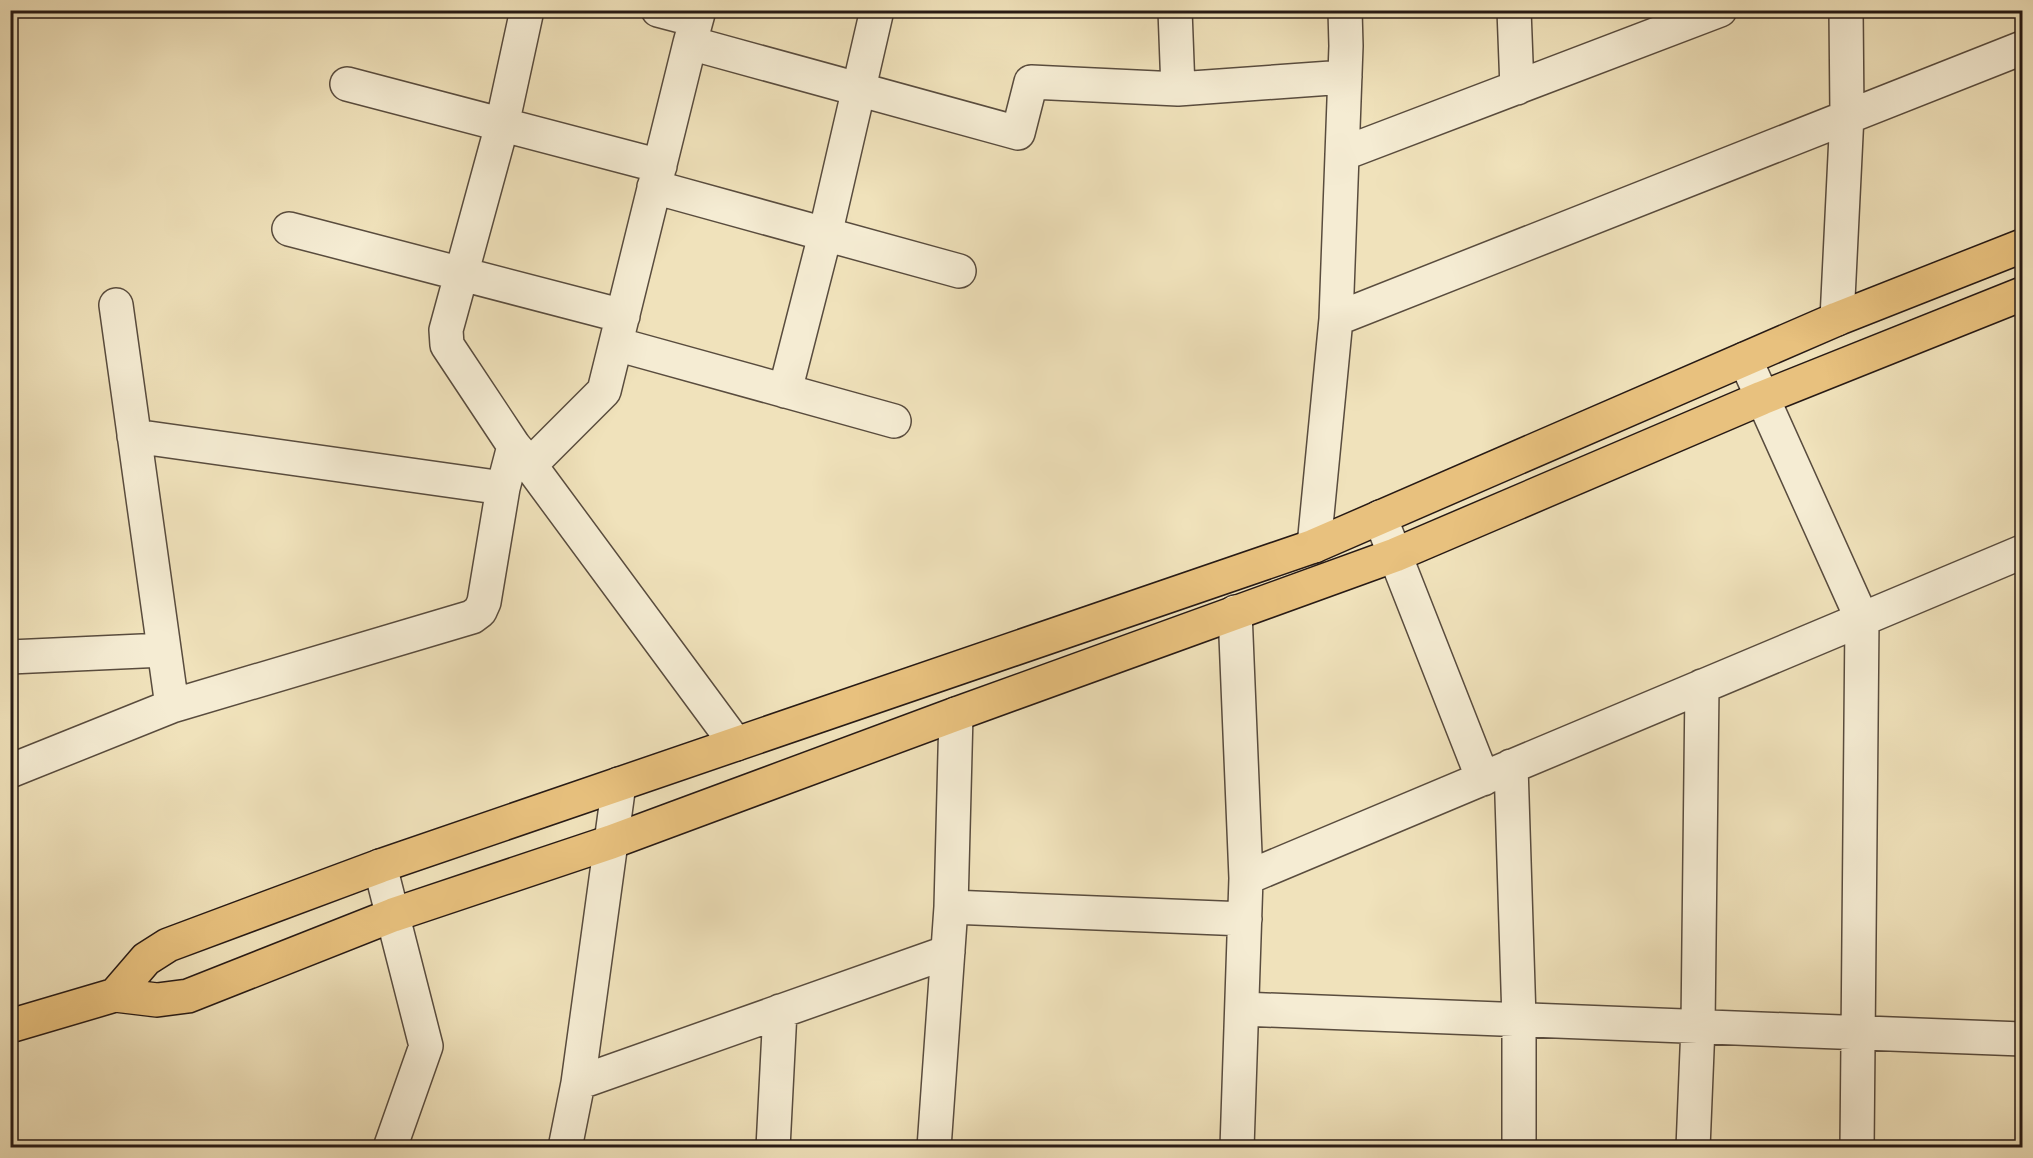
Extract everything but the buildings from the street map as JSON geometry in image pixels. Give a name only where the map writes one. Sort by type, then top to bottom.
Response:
[{"type":"main road","points":[[115,994],[146,959],[168,945],[380,866],[1314,546],[1838,319],[2022,246]]},
{"type":"main road","points":[[10,1026],[115,994],[157,1000],[188,996],[393,915],[611,842],[1395,555],[1762,398],[2022,294]]},
{"type":"street","points":[[527,10],[502,125],[445,338],[447,345],[522,455],[736,744]]},
{"type":"street","points":[[658,10],[859,89],[1018,133],[1031,82],[1178,89],[1345,77]]},
{"type":"street","points":[[785,391],[825,235],[877,10]]},
{"type":"street","points":[[1175,10],[1178,89]]},
{"type":"street","points":[[1314,546],[1336,319],[1345,77],[1345,10]]},
{"type":"street","points":[[1514,10],[1516,88]]},
{"type":"street","points":[[1342,154],[1516,88],[1670,20],[1720,10]]},
{"type":"street","points":[[1838,319],[1848,116],[1846,10]]},
{"type":"street","points":[[10,771],[172,706],[472,617],[480,611],[484,602],[503,488],[522,455],[604,390],[695,25]]},
{"type":"street","points":[[1336,319],[2022,48]]},
{"type":"street","points":[[347,84],[502,125],[825,235],[959,271]]},
{"type":"street","points":[[289,229],[462,274],[785,391],[894,421]]},
{"type":"street","points":[[116,305],[172,706]]},
{"type":"street","points":[[1745,359],[1862,619],[1857,1148]]},
{"type":"street","points":[[134,436],[503,488]]},
{"type":"street","points":[[1380,517],[1395,555],[1497,772],[1519,1019],[1519,1148]]},
{"type":"street","points":[[1246,878],[2022,552]]},
{"type":"street","points":[[1235,612],[1246,878],[1237,1148]]},
{"type":"street","points":[[10,657],[164,650]]},
{"type":"street","points":[[1693,1148],[1698,1026],[1702,686]]},
{"type":"street","points":[[934,1148],[951,907],[956,714]]},
{"type":"street","points":[[565,1148],[578,1083],[619,784]]},
{"type":"street","points":[[380,866],[426,1046],[390,1148]]},
{"type":"street","points":[[951,907],[1245,919]]},
{"type":"street","points":[[578,1083],[948,952]]},
{"type":"street","points":[[1242,1009],[2022,1039]]},
{"type":"street","points":[[773,1148],[780,1011]]}]
